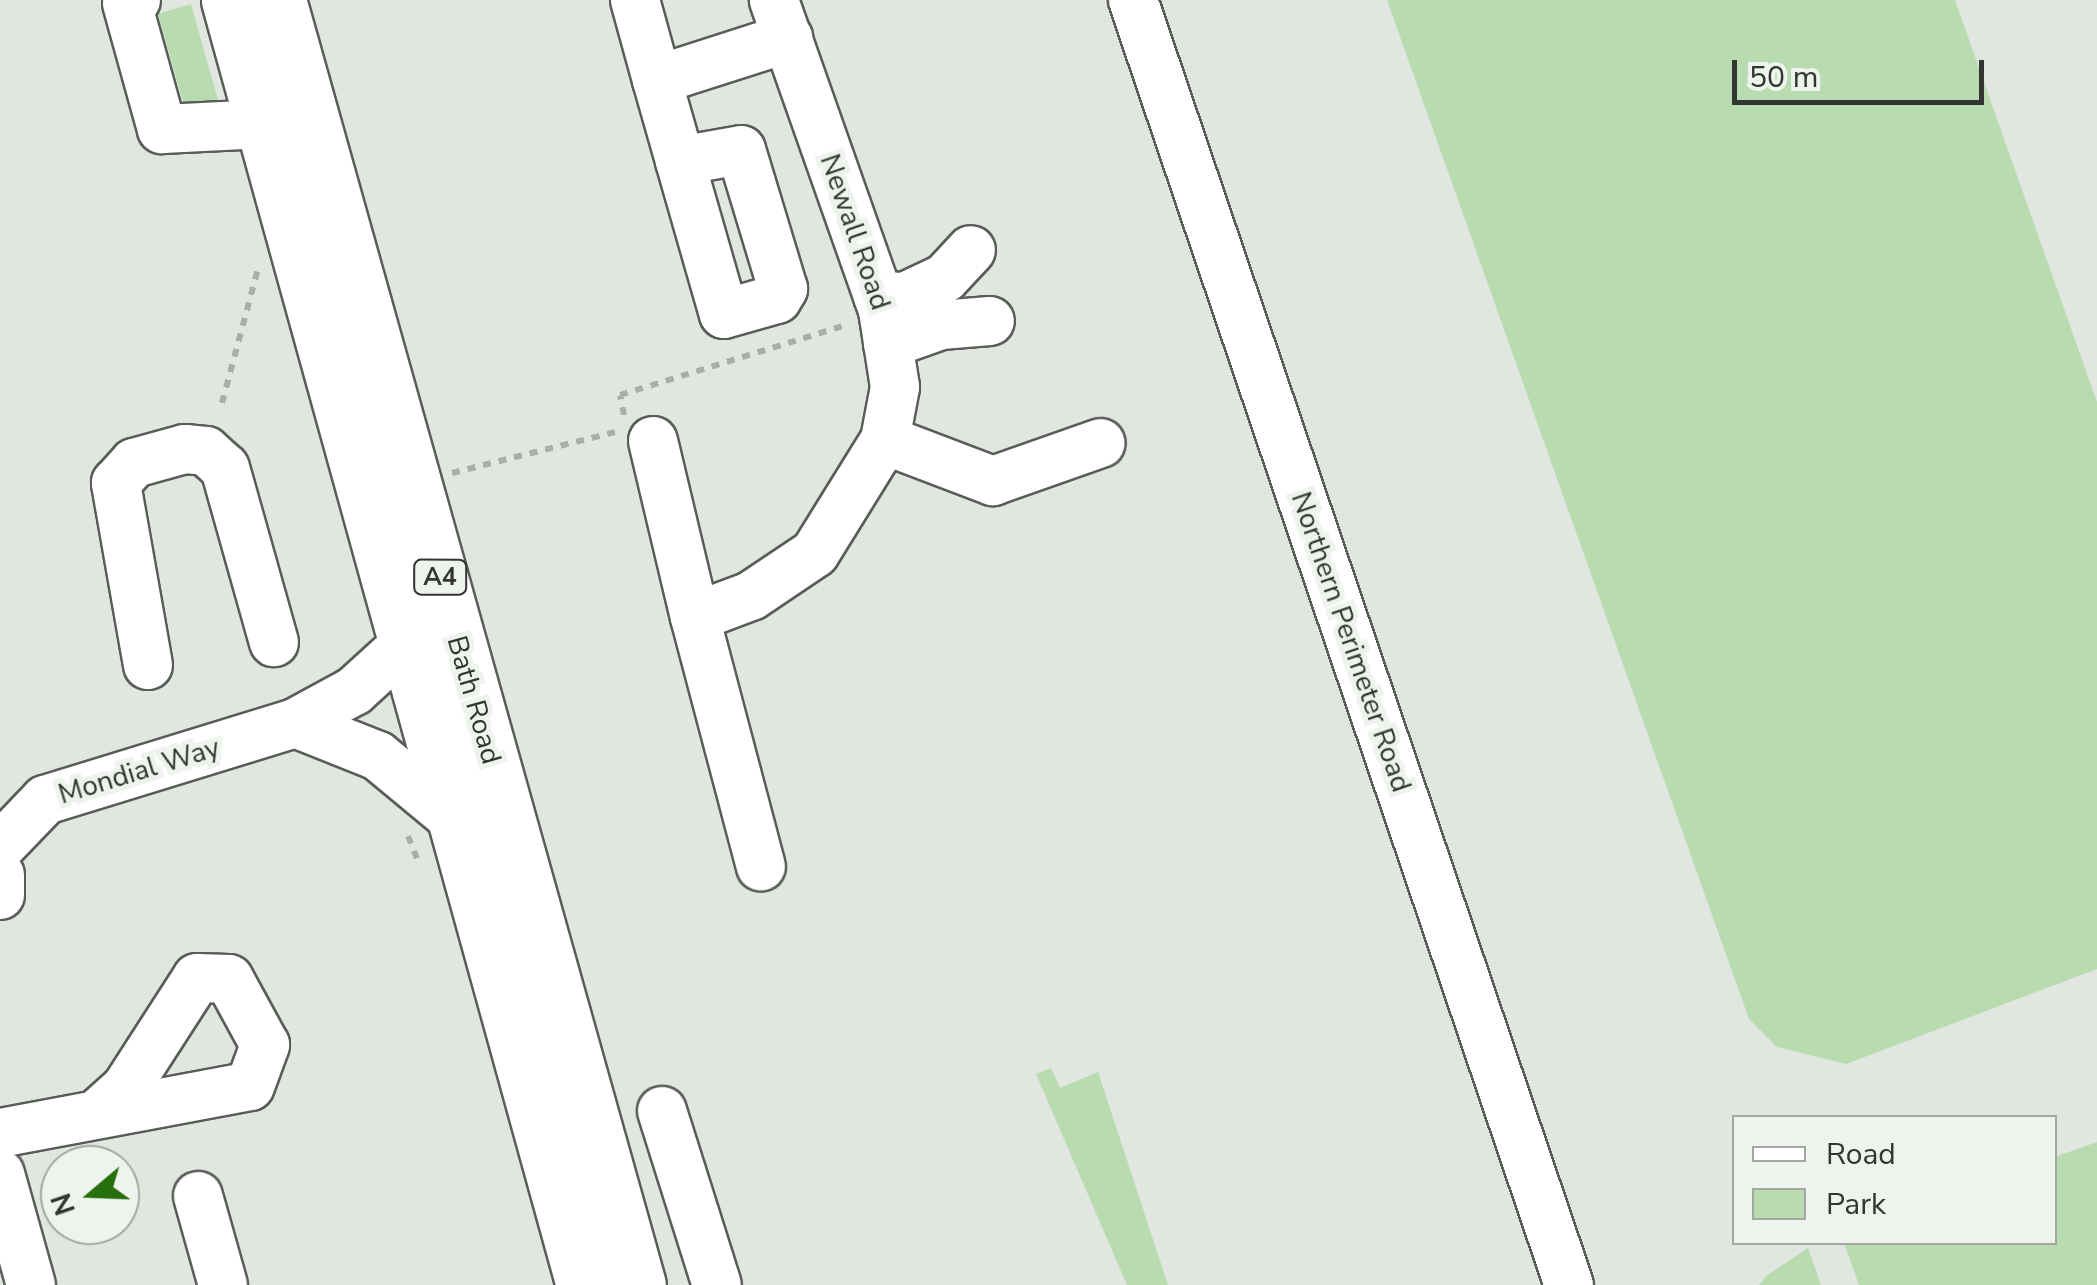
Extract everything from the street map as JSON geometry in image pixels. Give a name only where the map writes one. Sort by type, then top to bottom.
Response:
[{"type":"highway","name":"Bath Road","points":[[229,0],[410,640],[584,1285]]},
{"type":"highway","name":"Bath Road","points":[[278,0],[638,1285]]},
{"type":"street","points":[[136,0],[127,3],[162,129],[264,124]]},
{"type":"street","name":"Northern Perimeter Road","points":[[1133,0],[1569,1285]]},
{"type":"street","points":[[640,2],[656,80],[724,314],[777,299],[783,289],[742,150],[680,161]]},
{"type":"street","points":[[656,80],[781,19]]},
{"type":"street","name":"Newall Road","points":[[695,618],[750,596],[815,553],[879,453],[895,387],[883,317],[781,19]]},
{"type":"street","points":[[883,317],[905,296],[945,278],[971,250]]},
{"type":"street","points":[[883,317],[990,321]]},
{"type":"street","points":[[653,441],[761,866]]},
{"type":"street","points":[[879,453],[993,480],[1101,443]]},
{"type":"street","points":[[148,665],[116,483],[134,463],[184,449],[206,451],[225,468],[274,642]]},
{"type":"street","points":[[879,453],[986,512]]},
{"type":"street","name":"Mondial Way","points":[[0,847],[44,800],[239,724],[295,723],[354,690],[410,640]]},
{"type":"street","points":[[295,723],[378,756],[460,824]]},
{"type":"street","points":[[0,874],[0,895]]},
{"type":"street","points":[[662,1111],[717,1285]]},
{"type":"street","points":[[0,1134],[99,1112]]},
{"type":"street","points":[[0,1174],[32,1285]]},
{"type":"street","points":[[198,1196],[223,1285]]},
{"type":"path","points":[[222,404],[262,253]]},
{"type":"path","points":[[441,476],[626,430],[620,395],[883,317]]},
{"type":"green space","points":[[1387,0],[1955,0],[2097,402],[2097,969],[1846,1064],[1777,1047],[1749,1019]]},
{"type":"green space","points":[[191,4],[221,111],[188,120],[158,14]]},
{"type":"green space","points":[[1051,1068],[1060,1088],[1098,1072],[1168,1285],[1127,1285],[1036,1074]]},
{"type":"green space","points":[[2097,1142],[2097,1285],[1859,1285],[1845,1245],[2057,1245],[2057,1156]]},
{"type":"green space","points":[[1808,1248],[1821,1285],[1759,1285],[1766,1276]]}]
